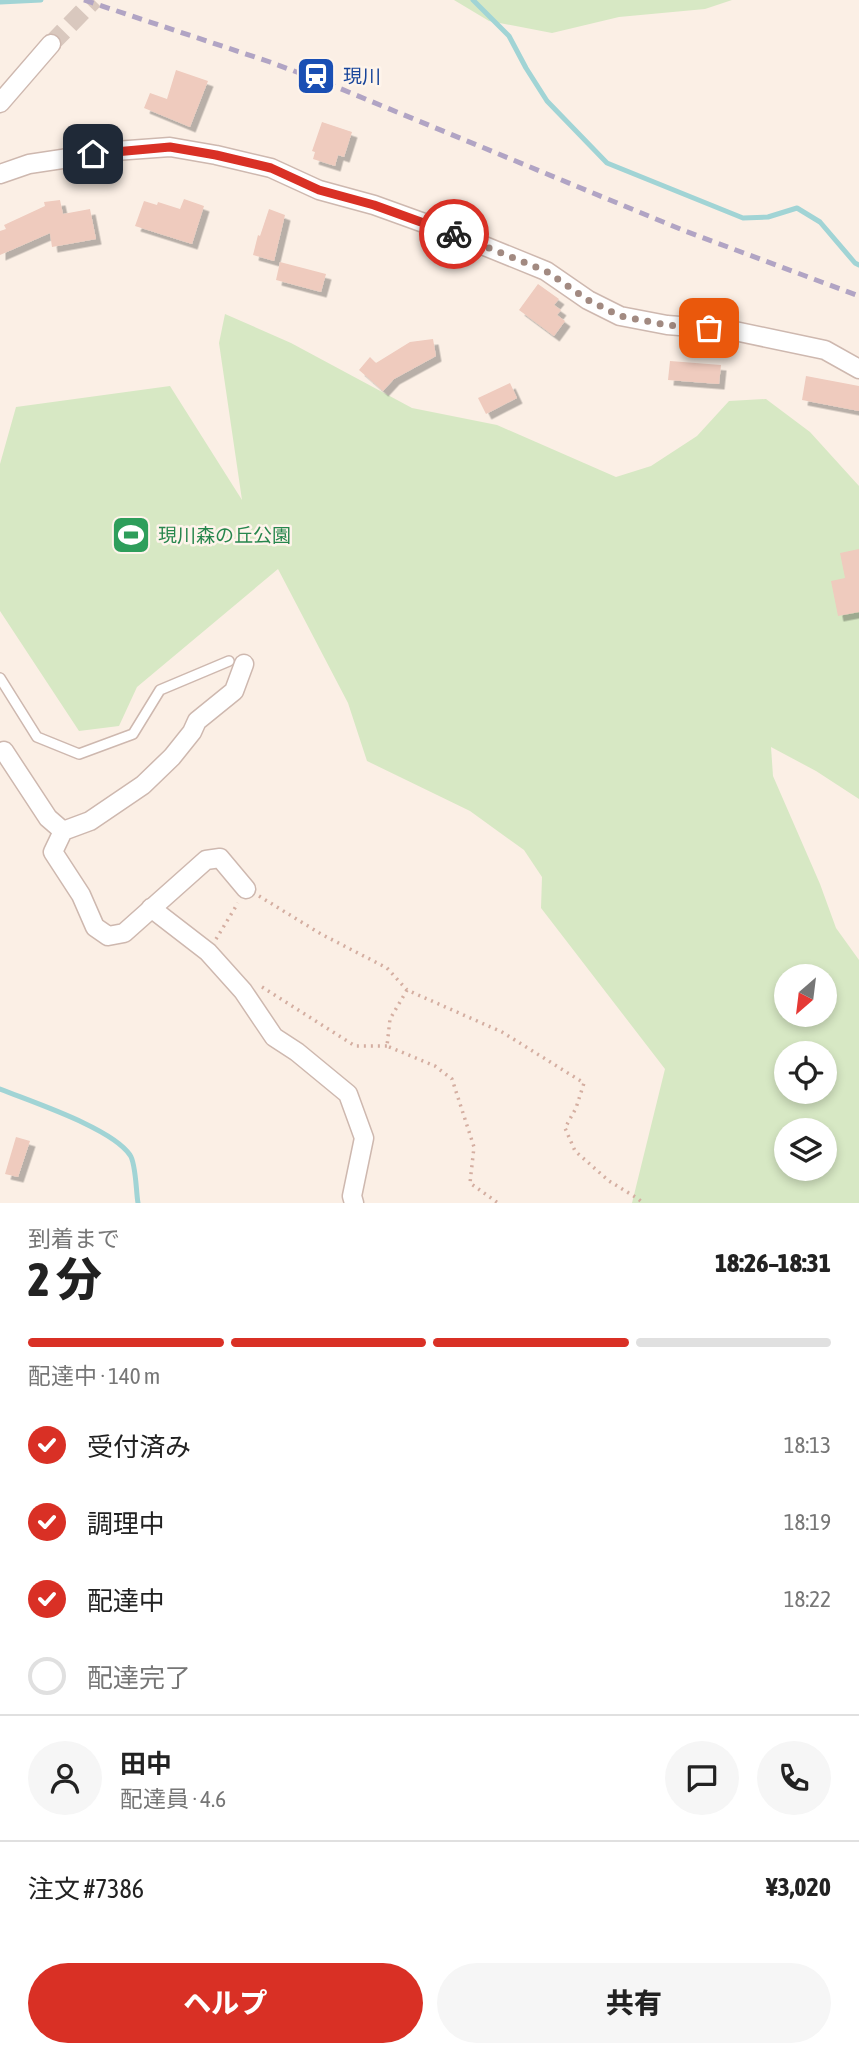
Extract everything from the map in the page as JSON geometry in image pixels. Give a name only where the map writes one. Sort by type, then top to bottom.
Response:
[{"type":"street","points":[[0,103],[51,44]]},
{"type":"street","points":[[0,174],[29,164],[115,151],[170,147],[249,163],[271,168],[319,190],[374,205],[504,253],[546,271],[588,300],[620,316],[667,325],[730,330],[825,350],[859,369]]},
{"type":"street","points":[[236,662],[234,691],[197,721],[192,732],[172,757],[143,785],[90,821],[63,831],[53,852],[81,895],[95,928],[108,936],[124,933],[206,860],[220,858],[246,889]]},
{"type":"street","points":[[4,751],[48,818],[63,831]]},
{"type":"street","points":[[151,908],[208,953],[243,991],[274,1037],[298,1052],[348,1094],[364,1138],[352,1196],[354,1203]]},
{"type":"lane","points":[[0,678],[37,737],[79,754],[133,734],[160,690],[236,662]]},
{"type":"path","points":[[208,953],[246,889],[321,934],[387,968],[407,990],[502,1032],[584,1083],[576,1108],[565,1128],[575,1151],[609,1181],[643,1203]]},
{"type":"path","points":[[243,991],[260,986],[355,1046],[387,1046],[436,1066],[452,1079],[474,1147],[470,1184],[498,1203]]},
{"type":"path","points":[[387,1046],[390,1019],[407,990]]},
{"type":"green space","points":[[454,0],[732,0],[705,9],[619,17],[552,33],[489,21]]},
{"type":"green space","points":[[225,314],[291,343],[412,408],[497,425],[616,477],[651,466],[697,436],[729,401],[766,399],[810,432],[859,486],[859,799],[816,771],[771,747],[773,776],[836,928],[859,960],[859,1203],[632,1203],[665,1069],[541,908],[542,877],[524,850],[470,811],[367,761],[348,703],[278,569],[137,687],[119,726],[79,731],[0,611],[0,464],[16,407],[170,386],[242,500],[219,343]]},
{"type":"building","points":[[176,70],[208,81],[190,127],[144,108],[150,93],[167,99]]},
{"type":"building","points":[[322,122],[352,132],[344,157],[338,155],[335,166],[313,159],[315,152],[312,151]]},
{"type":"building","points":[[184,199],[204,206],[192,244],[135,226],[144,201],[180,209]]},
{"type":"building","points":[[60,200],[63,214],[90,209],[96,239],[52,247],[50,233],[0,255],[0,231],[6,229],[4,225],[45,206],[44,202]]},
{"type":"building","points":[[269,209],[285,215],[274,261],[253,255]]},
{"type":"building","points":[[280,262],[326,274],[321,292],[276,280]]},
{"type":"building","points":[[538,284],[559,299],[554,305],[561,310],[557,315],[565,321],[554,336],[519,310]]},
{"type":"building","points":[[433,339],[436,356],[394,379],[383,391],[359,370],[370,357],[376,363],[410,342]]},
{"type":"building","points":[[670,361],[721,365],[719,384],[668,380]]},
{"type":"building","points":[[806,376],[859,386],[859,411],[802,400]]},
{"type":"building","points":[[510,383],[517,398],[486,414],[478,398]]},
{"type":"building","points":[[859,549],[859,612],[838,616],[831,581],[845,578],[840,553]]},
{"type":"building","points":[[16,1137],[30,1141],[18,1177],[5,1174]]},
{"type":"waterway","points":[[0,2],[41,0]]},
{"type":"waterway","points":[[473,0],[509,36],[547,101],[607,163],[743,218],[768,217],[797,208],[820,222],[859,265]]},
{"type":"waterway","points":[[0,1089],[70,1117],[121,1145],[132,1159],[138,1203]]},
{"type":"tunnel","points":[[51,44],[94,0]]},
{"type":"railway","points":[[84,0],[334,86],[685,231],[859,296]]},
{"type":"way so far","points":[[454,234],[546,271],[588,300],[620,316],[667,325],[709,328]]},
{"type":"place","name":"現川","points":[[316,76]]},
{"type":"place","name":"現川森の丘公園","points":[[131,535]]},
{"type":"route","points":[[93,154],[170,147],[216,155],[271,168],[319,190],[374,205],[454,234]]}]
